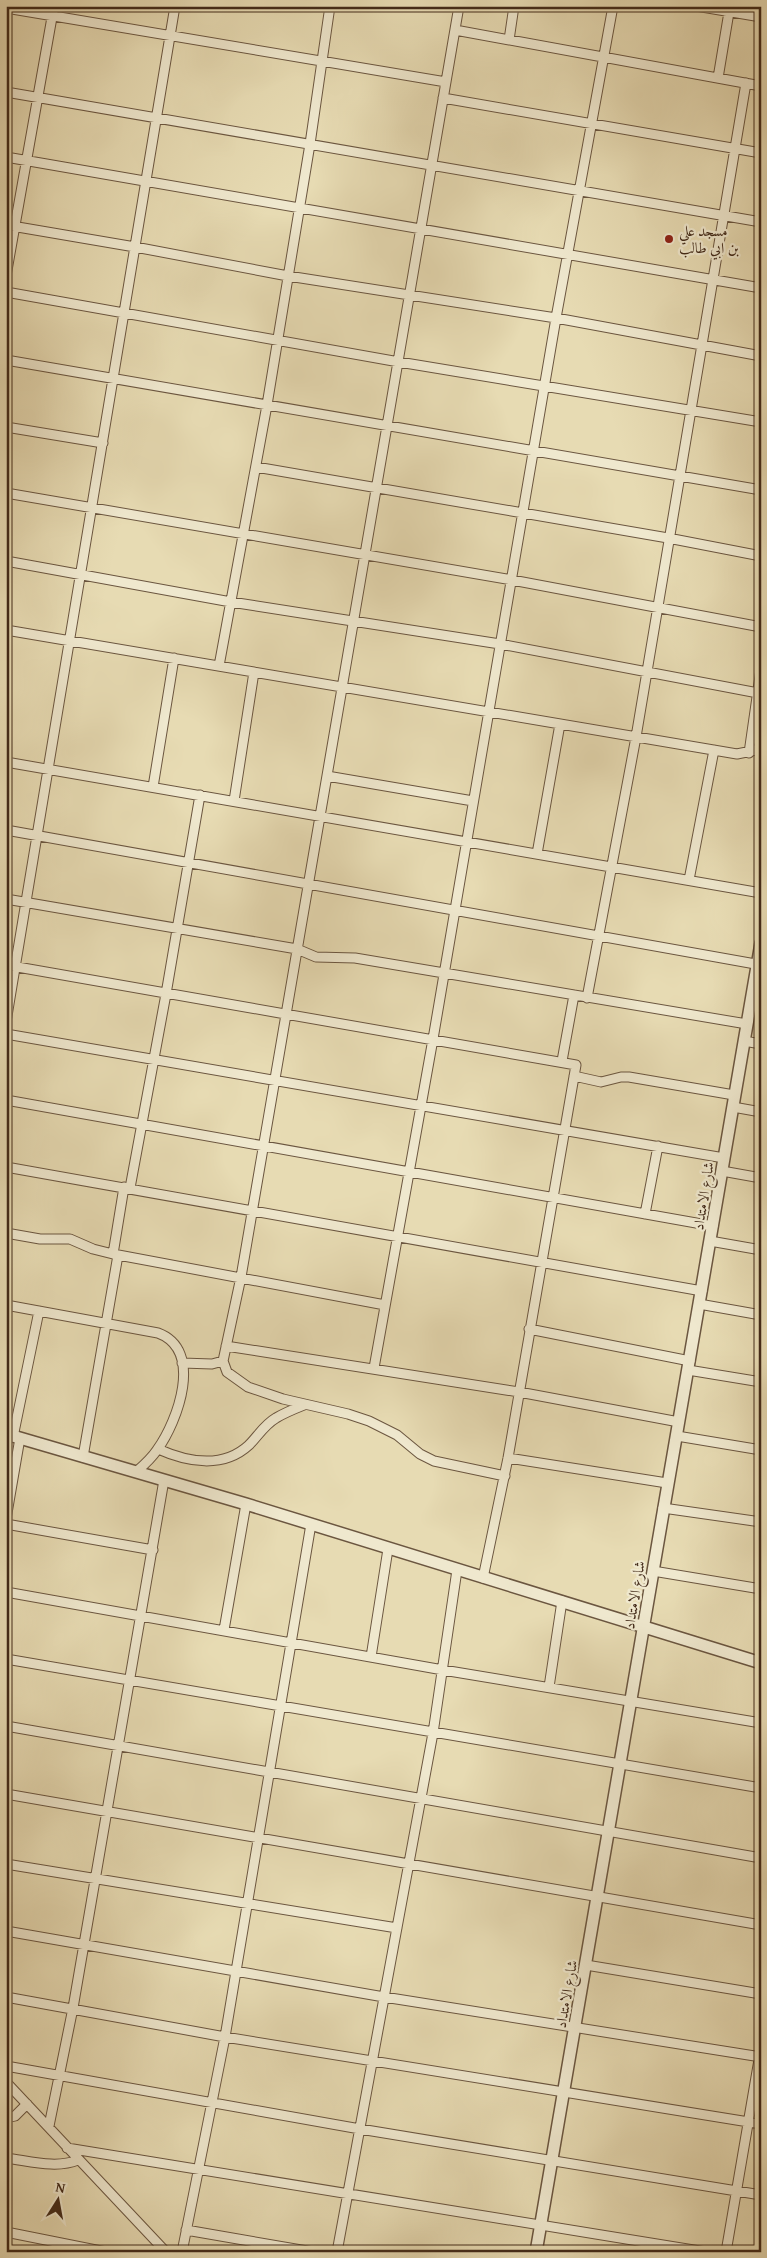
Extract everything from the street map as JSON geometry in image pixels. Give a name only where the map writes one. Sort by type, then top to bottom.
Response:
[{"type":"street","points":[[6,1022],[11,966],[27,902],[175,6]]},
{"type":"street","points":[[219,666],[278,340],[330,6]]},
{"type":"street","points":[[459,6],[241,1277],[223,1361],[227,1372],[248,1387],[304,1405],[348,1414],[369,1421],[397,1435],[420,1454],[434,1461],[505,1476]]},
{"type":"street","points":[[509,40],[514,6]]},
{"type":"street","points":[[374,1368],[433,1039],[544,385],[613,6]]},
{"type":"street","points":[[696,6],[730,9],[761,17]]},
{"type":"street","points":[[6,8],[53,11],[170,35],[446,82]]},
{"type":"street","points":[[718,78],[730,9]]},
{"type":"street","points":[[6,276],[11,226],[26,161],[53,11]]},
{"type":"street","points":[[455,30],[761,86]]},
{"type":"street","points":[[587,998],[636,737],[746,83]]},
{"type":"street","points":[[6,92],[761,222]]},
{"type":"street","points":[[443,98],[761,153]]},
{"type":"street","points":[[6,157],[761,288]]},
{"type":"street","points":[[11,226],[288,276],[556,318],[761,356]]},
{"type":"street","points":[[6,292],[399,362],[761,422]]},
{"type":"street","points":[[6,360],[761,490]]},
{"type":"street","points":[[6,427],[103,443]]},
{"type":"street","points":[[256,467],[668,538],[761,556]]},
{"type":"street","points":[[6,494],[512,580],[761,627]]},
{"type":"street","points":[[6,561],[231,602],[500,644],[758,693]]},
{"type":"street","points":[[6,630],[737,754],[761,749]]},
{"type":"street","points":[[153,787],[174,658]]},
{"type":"street","points":[[749,753],[761,669]]},
{"type":"street","points":[[234,801],[254,672]]},
{"type":"street","points":[[537,854],[560,724]]},
{"type":"street","points":[[689,880],[714,750]]},
{"type":"street","points":[[6,762],[761,893]]},
{"type":"street","points":[[327,776],[473,801]]},
{"type":"street","points":[[83,1457],[127,1187],[166,994],[200,795]]},
{"type":"street","points":[[6,830],[188,861],[759,965]]},
{"type":"street","points":[[6,899],[297,949],[316,957],[355,958],[747,1024]]},
{"type":"street","name":"شارع الامتداد","points":[[536,2252],[598,1897],[667,1483],[702,1291],[734,1095],[759,965],[761,943]]},
{"type":"street","points":[[11,966],[562,1061],[576,1065],[505,1476],[483,1578]]},
{"type":"street","points":[[562,1061],[574,995]]},
{"type":"street","points":[[6,1034],[724,1158]]},
{"type":"street","points":[[744,1041],[761,1044]]},
{"type":"street","points":[[574,1076],[602,1082],[629,1077],[734,1095]]},
{"type":"street","points":[[6,1100],[713,1226]]},
{"type":"street","points":[[733,1107],[761,1112]]},
{"type":"street","points":[[645,1214],[658,1146]]},
{"type":"street","points":[[6,1167],[127,1187],[702,1291]]},
{"type":"street","points":[[722,1171],[761,1178]]},
{"type":"street","points":[[6,1233],[40,1239],[70,1239],[93,1249],[116,1254],[385,1305]]},
{"type":"street","points":[[710,1241],[761,1250]]},
{"type":"street","points":[[699,1304],[761,1315]]},
{"type":"street","points":[[6,1305],[106,1323],[169,1337],[177,1347],[184,1378],[182,1394],[174,1420],[158,1449],[136,1472]]},
{"type":"street","points":[[6,1518],[13,1436],[39,1311]]},
{"type":"street","points":[[529,1329],[761,1382]]},
{"type":"street","points":[[226,1346],[519,1392],[679,1422]]},
{"type":"street","points":[[182,1363],[212,1364],[223,1361]]},
{"type":"street","points":[[158,1449],[171,1455],[206,1462],[223,1461],[249,1445],[257,1434],[274,1418],[304,1405]]},
{"type":"street","points":[[13,1436],[246,1504],[483,1578],[644,1625],[761,1663]]},
{"type":"street","points":[[677,1436],[761,1450]]},
{"type":"street","points":[[508,1458],[667,1483]]},
{"type":"street","points":[[48,2126],[74,2008],[164,1480]]},
{"type":"street","points":[[224,1630],[246,1504]]},
{"type":"street","points":[[663,1508],[761,1522]]},
{"type":"street","points":[[6,1524],[153,1550]]},
{"type":"street","points":[[182,2252],[225,2037],[293,1643],[311,1524]]},
{"type":"street","points":[[371,1657],[388,1549]]},
{"type":"street","points":[[337,2252],[433,1733],[457,1570]]},
{"type":"street","points":[[653,1571],[761,1589]]},
{"type":"street","points":[[6,1592],[443,1670],[761,1723]]},
{"type":"street","points":[[549,1687],[562,1601]]},
{"type":"street","points":[[6,1659],[620,1766],[761,1788]]},
{"type":"street","points":[[6,1726],[761,1858]]},
{"type":"street","points":[[6,1794],[107,1810],[761,1925]]},
{"type":"street","points":[[6,1864],[397,1928]]},
{"type":"street","points":[[6,1931],[574,2029],[760,2057]]},
{"type":"street","points":[[586,1965],[761,1994]]},
{"type":"street","points":[[6,1997],[373,2062],[761,2124]]},
{"type":"street","points":[[726,2252],[761,2048]]},
{"type":"street","points":[[6,2066],[360,2129],[553,2159],[761,2195]]},
{"type":"street","points":[[6,2082],[166,2252]]},
{"type":"street","points":[[6,2118],[15,2116],[27,2104]]},
{"type":"street","points":[[67,2148],[706,2252]]},
{"type":"street","points":[[6,2158],[54,2164],[64,2164],[78,2160]]},
{"type":"street","points":[[186,2230],[314,2252]]},
{"type":"street","points":[[6,2232],[106,2252]]},
{"type":"place","name":"مسجد علي بن ابي طالب","points":[[669,239]]}]
